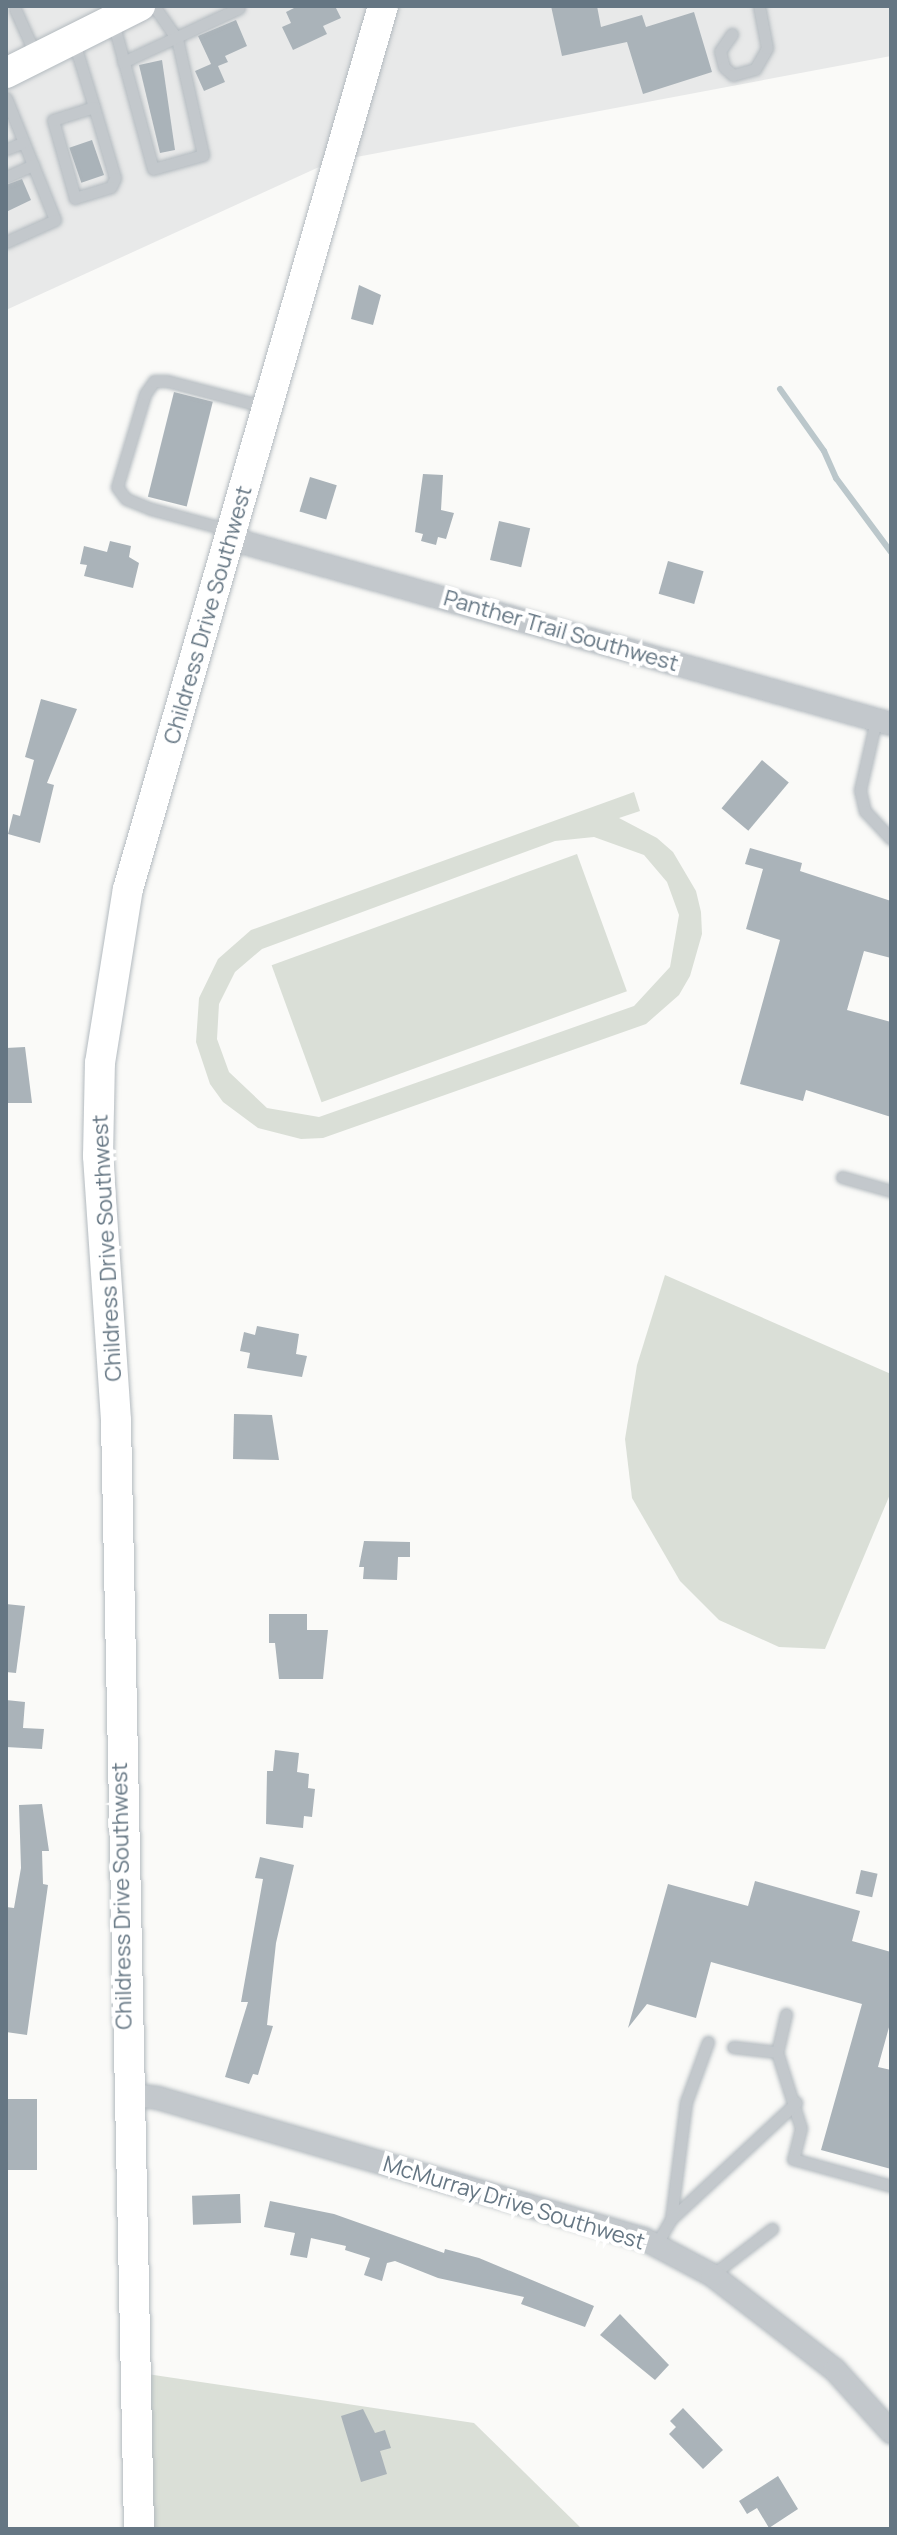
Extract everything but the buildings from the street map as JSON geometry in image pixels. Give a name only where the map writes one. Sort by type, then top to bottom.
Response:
[{"type":"street","points":[[6,73],[140,6]]},
{"type":"street","name":"Childress Drive Southwest","points":[[139,2529],[126,2094],[116,1420],[98,1156],[100,1063],[128,889],[383,6]]},
{"type":"street","name":"Panther Trail Southwest","points":[[232,535],[883,722]]},
{"type":"street","name":"McMurray Drive Southwest","points":[[126,2094],[158,2098],[656,2245],[712,2275],[835,2370],[891,2432]]},
{"type":"lane","points":[[112,19],[153,169],[203,155],[177,39],[154,6]]},
{"type":"lane","points":[[732,34],[720,51],[724,67],[733,75],[755,69],[767,48],[759,6]]},
{"type":"lane","points":[[123,62],[239,8]]},
{"type":"lane","points":[[15,9],[37,57]]},
{"type":"lane","points":[[73,39],[94,107],[115,178],[111,187],[75,198],[53,120],[94,107]]},
{"type":"lane","points":[[6,98],[10,118],[24,142],[55,220],[6,242]]},
{"type":"lane","points":[[7,149],[24,142]]},
{"type":"lane","points":[[6,177],[33,165]]},
{"type":"lane","points":[[232,535],[126,499],[117,487],[145,394],[154,381],[268,407]]},
{"type":"lane","points":[[883,722],[860,790],[865,811],[891,839]]},
{"type":"lane","points":[[842,1177],[891,1191]]},
{"type":"lane","points":[[786,2014],[777,2052],[796,2103],[801,2128],[793,2159],[891,2186]]},
{"type":"lane","points":[[671,2219],[686,2102],[708,2042]]},
{"type":"lane","points":[[733,2047],[777,2052]]},
{"type":"lane","points":[[656,2245],[671,2219],[796,2103]]},
{"type":"lane","points":[[712,2275],[772,2229]]},
{"type":"shaded area","points":[[6,6],[891,6],[891,56],[330,162],[6,310]]},
{"type":"shaded area","points":[[634,792],[640,811],[619,818],[657,838],[673,852],[696,891],[702,934],[690,976],[679,995],[646,1024],[323,1138],[301,1139],[258,1128],[223,1102],[210,1084],[196,1042],[199,998],[218,959],[251,930]],"holes":[[[594,837],[644,855],[667,882],[679,915],[670,967],[634,1006],[319,1117],[267,1108],[229,1072],[217,1039],[219,1004],[235,972],[262,949],[555,841]]]},
{"type":"shaded area","points":[[577,854],[627,991],[322,1102],[272,965]]},
{"type":"shaded area","points":[[665,1275],[891,1374],[891,1492],[825,1649],[779,1647],[719,1620],[680,1581],[632,1498],[625,1439],[637,1365]]},
{"type":"shaded area","points":[[127,2371],[474,2423],[582,2529],[135,2529]]},
{"type":"waterway","points":[[780,389],[824,451],[836,478],[891,552]]}]
